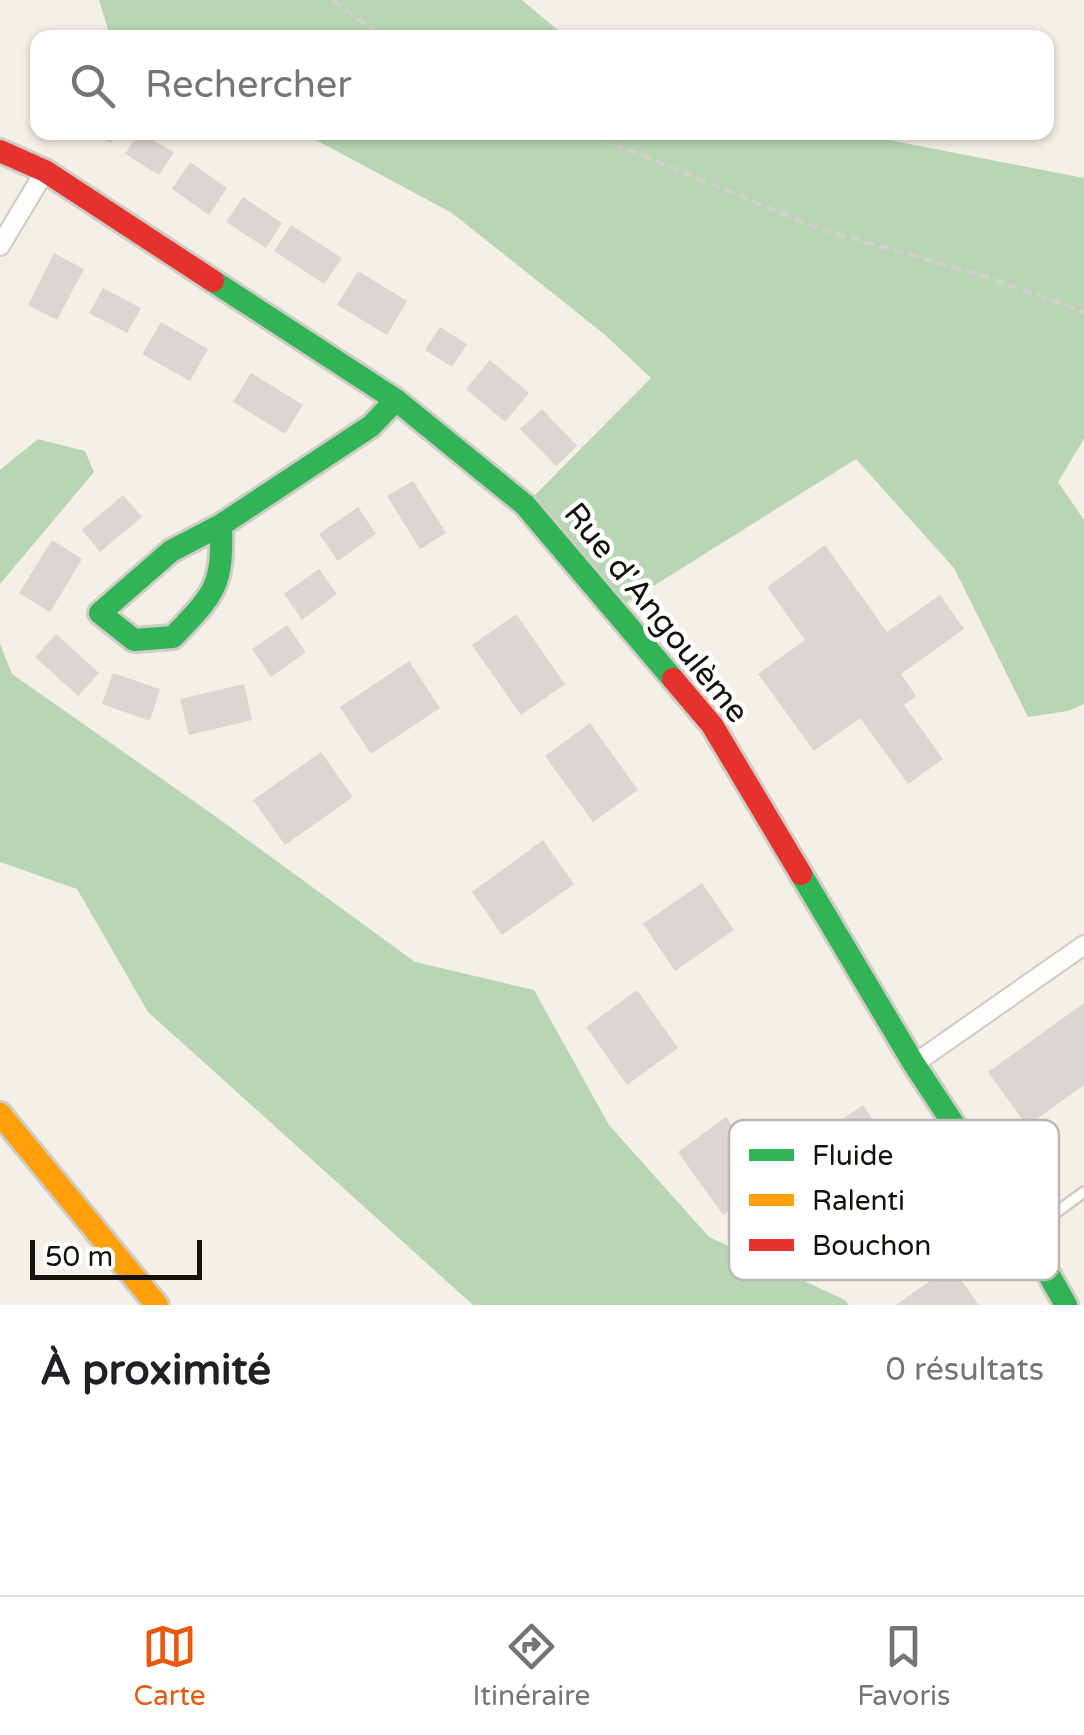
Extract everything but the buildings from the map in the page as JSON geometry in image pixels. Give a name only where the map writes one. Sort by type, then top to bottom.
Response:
[{"type":"street","name":"Rue d'Angoulème","points":[[0,152],[45,170],[396,400],[525,505],[712,725],[951,1120]]},
{"type":"street","points":[[0,246],[45,170]]},
{"type":"street","points":[[221,526],[222,566],[209,600],[173,636],[134,640],[100,613],[144,570],[221,526],[371,426],[396,400]]},
{"type":"street","points":[[914,1064],[1084,945]]},
{"type":"street","points":[[0,1114],[157,1305]]},
{"type":"street","name":"Rue d'Angoulème","points":[[1052,1280],[1066,1305]]},
{"type":"lane","points":[[1059,1210],[1084,1192]]},
{"type":"path","points":[[333,0],[373,30]]},
{"type":"path","points":[[605,140],[817,228],[987,277],[1084,312]]},
{"type":"green space","points":[[99,0],[522,0],[558,30],[108,30]]},
{"type":"green space","points":[[316,140],[889,140],[1084,178],[1084,439],[1058,482],[1084,520],[1084,704],[1068,711],[1028,717],[954,568],[856,459],[615,610],[525,505],[651,378],[604,334],[452,213]]},
{"type":"green space","points":[[38,439],[85,451],[94,472],[0,584],[0,470]]},
{"type":"green space","points":[[0,644],[12,674],[415,962],[534,990],[609,1125],[709,1237],[729,1246],[729,1280],[802,1280],[849,1305],[473,1305],[148,1012],[77,889],[0,862]]},
{"type":"traffic: fast","points":[[213,281],[396,400],[525,505],[673,679]]},
{"type":"traffic: fast","points":[[221,525],[220,562],[214,588],[173,637],[134,640],[100,613],[171,551],[221,525],[371,426],[396,400]]},
{"type":"traffic: fast","points":[[801,874],[951,1120]]},
{"type":"traffic: fast","points":[[1052,1280],[1066,1305]]},
{"type":"traffic: slow","points":[[0,1114],[157,1305]]},
{"type":"traffic: jam","points":[[0,151],[45,171],[213,281]]},
{"type":"traffic: jam","points":[[673,679],[712,725],[801,874]]}]
